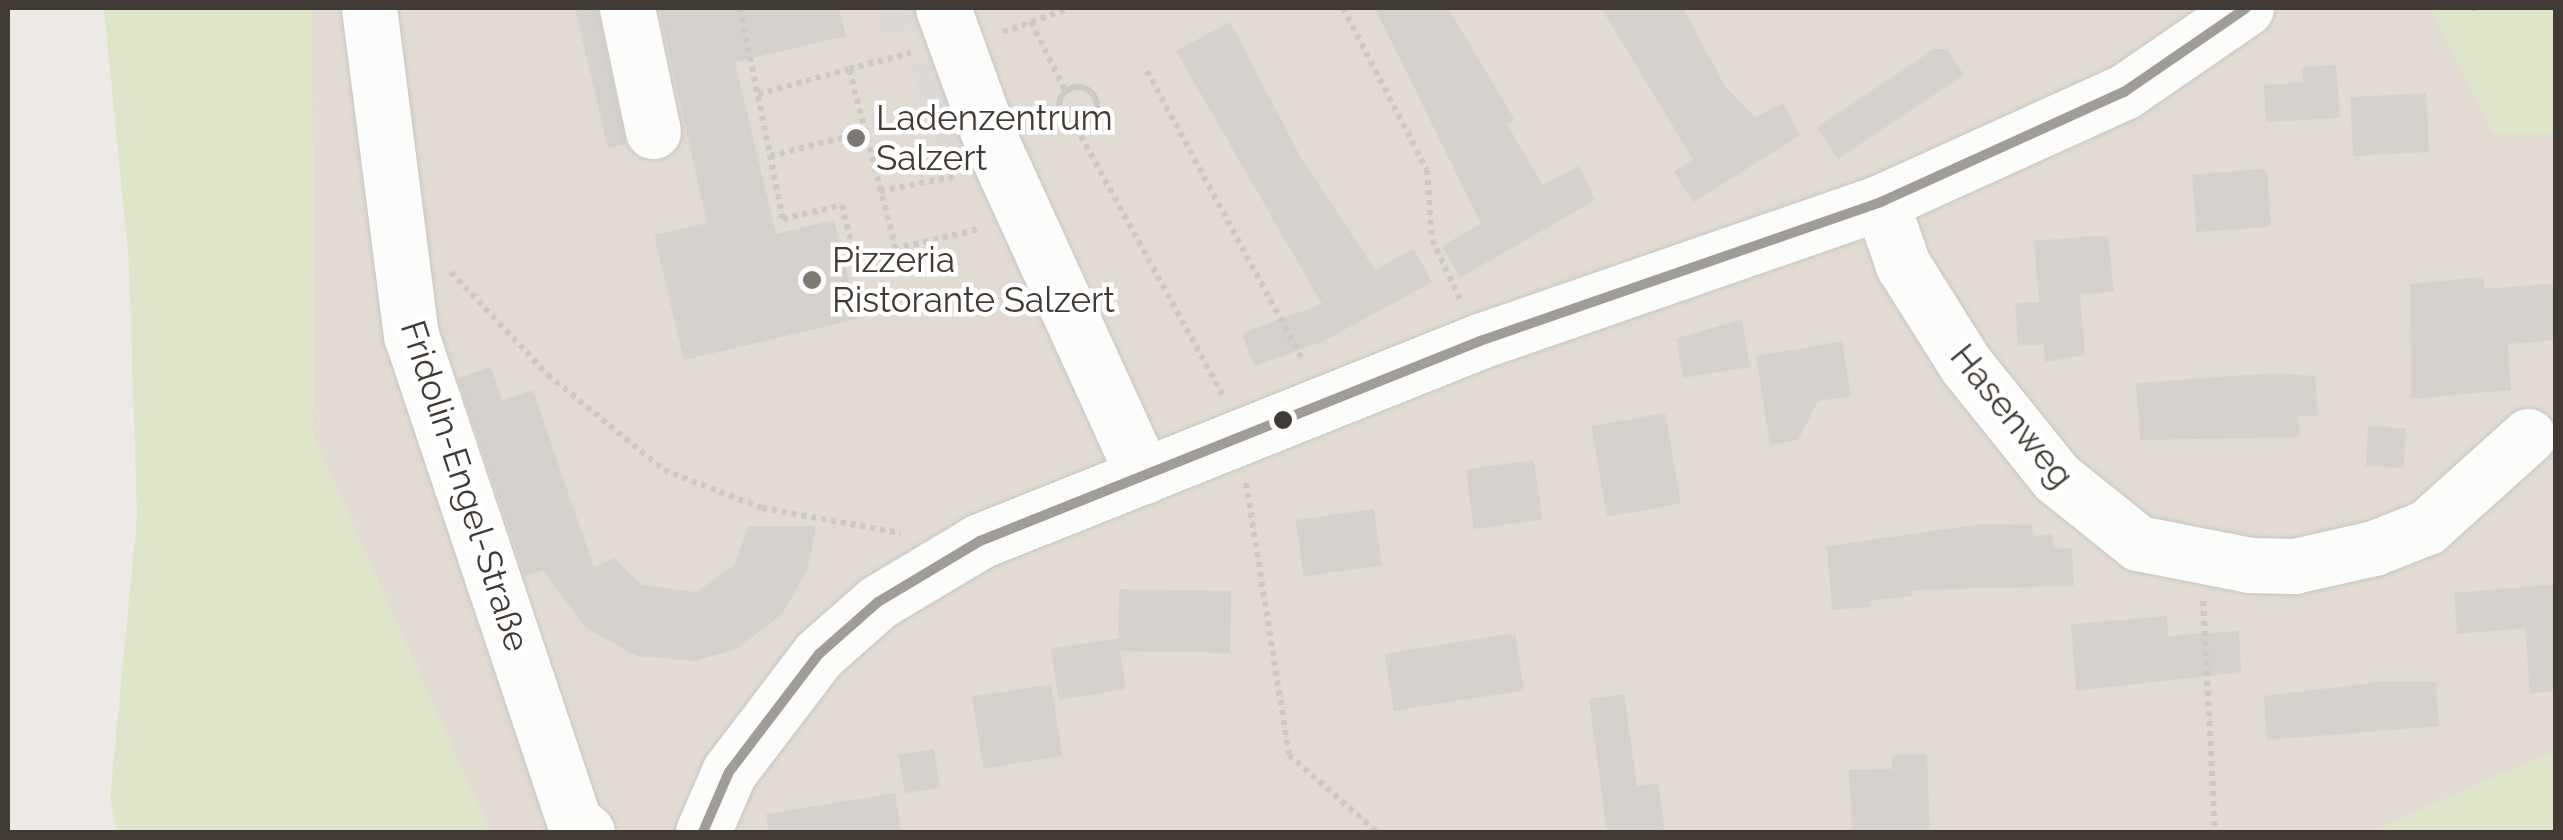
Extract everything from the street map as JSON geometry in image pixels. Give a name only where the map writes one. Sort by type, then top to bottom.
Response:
[{"type":"street","name":"Fridolin-Engel-Straße","points":[[370,8],[411,335],[574,820],[587,832]]},
{"type":"street","points":[[627,8],[653,132]]},
{"type":"street","points":[[703,832],[729,772],[819,654],[878,602],[980,540],[1480,341],[1882,202],[2045,132],[2194,24],[2246,8]]},
{"type":"street","points":[[950,33],[1013,148],[1026,219],[1144,476]]},
{"type":"street","name":"Hasenweg","points":[[1882,202],[1922,300],[2057,478],[2138,543],[2200,560],[2294,566],[2374,548],[2427,527],[2528,436]]},
{"type":"path","points":[[740,8],[784,219],[842,205],[855,258],[1026,219]]},
{"type":"path","points":[[758,94],[850,70],[950,33],[1031,22],[1070,8]]},
{"type":"path","points":[[1343,8],[1428,170],[1432,240],[1480,341]]},
{"type":"path","points":[[2472,8],[2483,8]]},
{"type":"path","points":[[880,191],[1013,148],[1060,112],[1065,90],[1031,22]]},
{"type":"path","points":[[850,70],[896,248]]},
{"type":"path","points":[[1147,71],[1296,346]]},
{"type":"path","points":[[1065,90],[1093,94],[1098,108],[1091,122],[1076,126]]},
{"type":"path","points":[[1060,112],[1076,126],[1132,242],[1222,395],[1242,396],[1289,755],[1376,832]]},
{"type":"path","points":[[770,156],[865,132]]},
{"type":"path","points":[[446,267],[548,375],[664,470],[762,508],[980,540]]},
{"type":"path","points":[[2200,560],[2216,832]]},
{"type":"shaded area","points":[[312,8],[2430,8],[2494,134],[2555,134],[2555,751],[2370,832],[490,832],[313,436]]},
{"type":"shaded area","points":[[875,8],[931,8],[936,24],[883,36]]},
{"type":"shaded area","points":[[950,50],[990,159],[949,174],[910,65]]},
{"type":"green space","points":[[104,8],[312,8],[313,436],[490,832],[117,832],[110,798],[137,517],[129,264]]},
{"type":"green space","points":[[2430,8],[2555,8],[2555,134],[2494,134]]},
{"type":"green space","points":[[2555,751],[2555,832],[2370,832]]},
{"type":"building","points":[[575,8],[597,8],[626,144],[608,148]]},
{"type":"building","points":[[659,8],[839,8],[846,36],[735,62],[776,234],[834,220],[858,319],[684,360],[654,235],[707,223]]},
{"type":"building","points":[[1375,8],[1448,8],[1514,119],[1507,124],[1543,185],[1579,166],[1595,200],[1460,278],[1442,246],[1481,224]]},
{"type":"building","points":[[1601,8],[1683,8],[1725,86],[1755,117],[1783,103],[1800,135],[1694,202],[1674,172],[1693,159]]},
{"type":"building","points":[[1230,22],[1300,156],[1375,270],[1414,249],[1432,282],[1322,342],[1254,366],[1242,333],[1322,304],[1176,51]]},
{"type":"building","points":[[1934,49],[1947,49],[1964,75],[1838,159],[1817,127]]},
{"type":"building","points":[[2336,65],[2340,118],[2266,122],[2264,85],[2303,82],[2302,67]]},
{"type":"building","points":[[2426,93],[2429,152],[2353,156],[2350,97]]},
{"type":"building","points":[[2267,169],[2271,227],[2196,232],[2192,174]]},
{"type":"building","points":[[2108,236],[2114,292],[2080,294],[2085,355],[2045,362],[2044,344],[2018,346],[2015,303],[2039,302],[2034,241]]},
{"type":"building","points":[[2483,277],[2484,289],[2556,283],[2556,340],[2508,344],[2511,390],[2411,399],[2410,284]]},
{"type":"building","points":[[1742,320],[1750,367],[1683,378],[1676,338]]},
{"type":"building","points":[[1842,341],[1851,396],[1818,401],[1798,440],[1770,445],[1756,356]]},
{"type":"building","points":[[491,367],[502,400],[533,390],[594,568],[614,558],[642,585],[696,592],[734,566],[749,526],[816,526],[808,568],[783,613],[737,649],[694,661],[637,656],[586,628],[543,570],[525,576],[458,378]]},
{"type":"building","points":[[2275,373],[2315,376],[2318,415],[2298,417],[2300,437],[2140,440],[2136,383]]},
{"type":"building","points":[[1665,413],[1681,504],[1607,517],[1591,426]]},
{"type":"building","points":[[2368,426],[2406,428],[2404,468],[2366,466]]},
{"type":"building","points":[[1534,460],[1542,519],[1474,529],[1466,470]]},
{"type":"building","points":[[1374,509],[1382,565],[1304,576],[1296,520]]},
{"type":"building","points":[[1982,524],[2032,525],[2033,536],[2053,534],[2054,549],[2072,548],[2074,586],[1911,590],[1912,596],[1870,601],[1871,607],[1832,610],[1827,546]]},
{"type":"building","points":[[2556,584],[2556,692],[2530,693],[2525,628],[2457,634],[2454,593]]},
{"type":"building","points":[[1119,589],[1231,591],[1230,653],[1118,651]]},
{"type":"building","points":[[2167,616],[2168,636],[2239,631],[2241,672],[2076,691],[2071,624]]},
{"type":"building","points":[[1515,633],[1524,690],[1394,711],[1385,654]]},
{"type":"building","points":[[1118,638],[1126,689],[1059,700],[1051,649]]},
{"type":"building","points":[[2378,682],[2436,682],[2439,726],[2267,740],[2264,696]]},
{"type":"building","points":[[1051,684],[1062,756],[983,769],[972,697]]},
{"type":"building","points":[[1624,694],[1637,786],[1658,783],[1665,832],[1607,832],[1589,699]]},
{"type":"building","points":[[934,749],[940,788],[905,793],[898,755]]},
{"type":"building","points":[[1927,754],[1930,832],[1852,832],[1849,770],[1892,769],[1892,755]]},
{"type":"building","points":[[895,793],[901,832],[768,832],[766,814]]},
{"type":"transit line","points":[[703,832],[729,772],[819,654],[878,602],[980,541],[1480,341],[1881,202],[2124,92],[2246,8]]},
{"type":"place","name":"Ladenzentrum Salzert","points":[[856,138]]},
{"type":"place","name":"Pizzeria Ristorante Salzert","points":[[812,280]]}]
